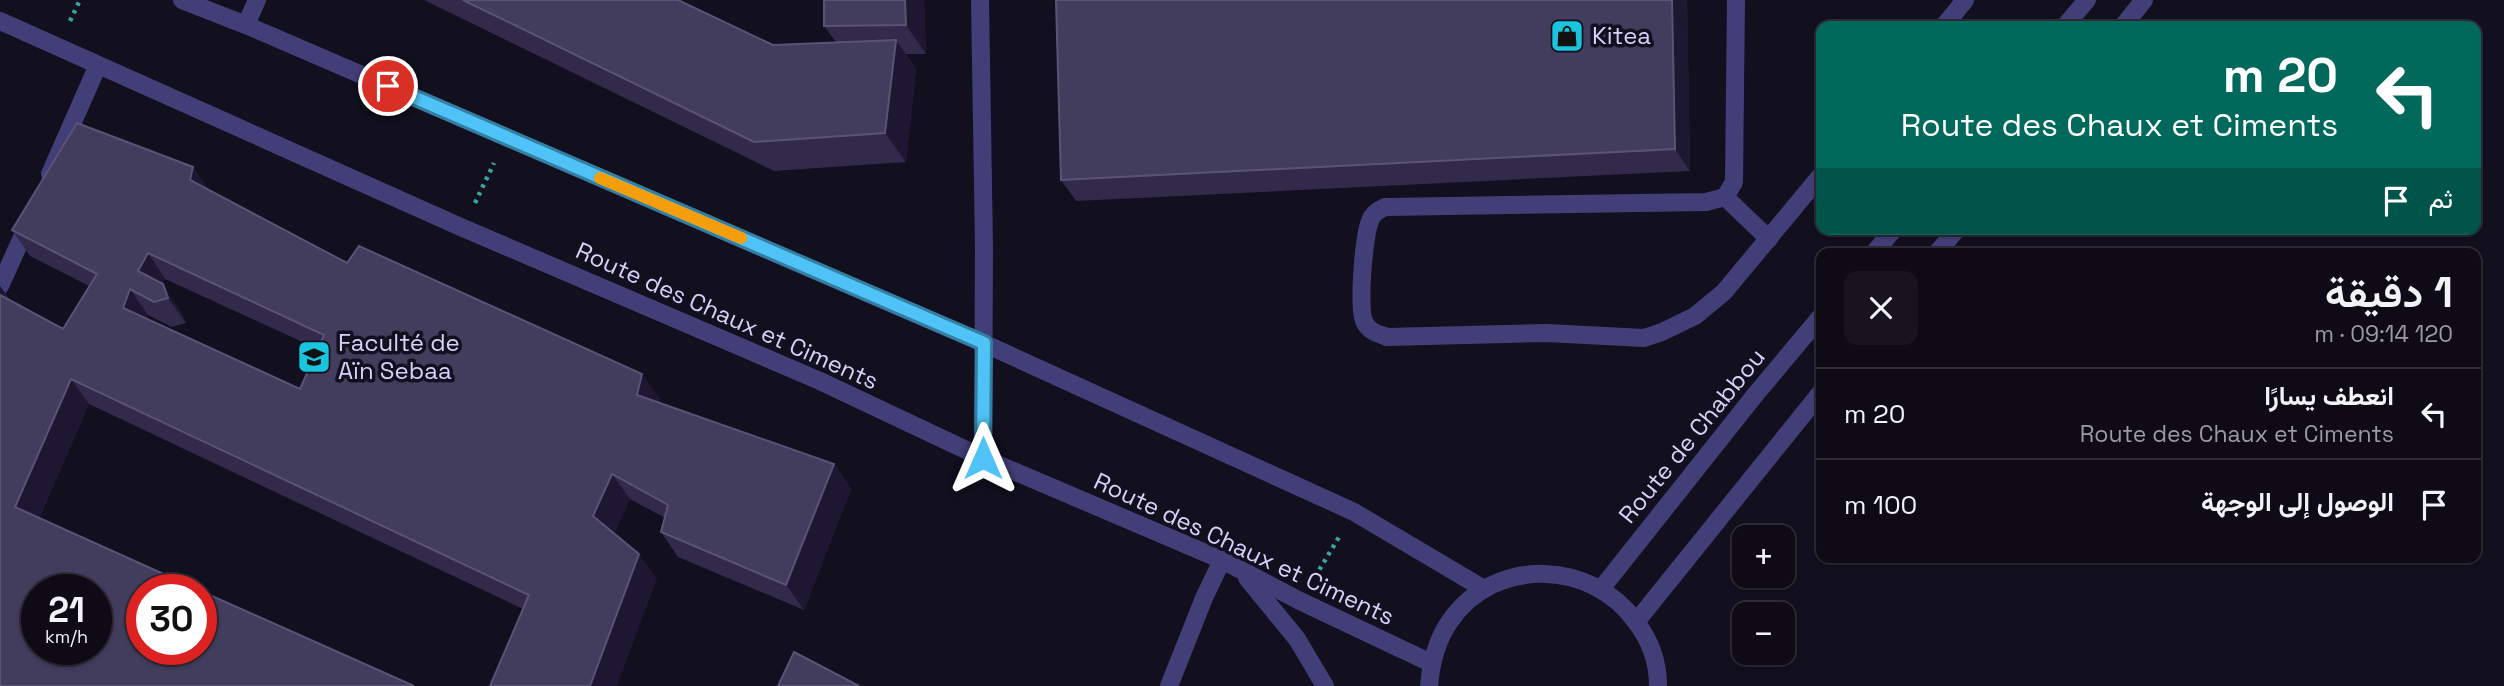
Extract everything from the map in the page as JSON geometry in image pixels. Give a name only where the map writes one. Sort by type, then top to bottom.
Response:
[{"type":"street","points":[[181,0],[246,25],[984,343],[1354,512],[1484,589]]},
{"type":"street","points":[[246,25],[257,0]]},
{"type":"street","points":[[980,0],[983,458]]},
{"type":"street","points":[[1736,0],[1734,182],[1725,197],[1706,202],[1385,208],[1373,215],[1368,228],[1360,306],[1365,325],[1375,333],[1387,337],[1547,333],[1644,338],[1679,325],[1710,305],[1816,181]]},
{"type":"street","points":[[1948,21],[1965,0]]},
{"type":"street","points":[[2069,21],[2087,0]]},
{"type":"street","points":[[2127,21],[2144,0]]},
{"type":"street","name":"Route des Chaux et Ciments","points":[[0,21],[463,228],[820,381],[983,458],[1230,564],[1300,601],[1431,663]]},
{"type":"street","points":[[0,286],[98,65]]},
{"type":"street","points":[[1725,197],[1769,239]]},
{"type":"street","name":"Route de Chabbou","points":[[1601,589],[1816,322]]},
{"type":"street","points":[[1636,622],[1816,398]]},
{"type":"street","points":[[1169,686],[1204,598],[1230,564],[1297,639],[1325,686]]},
{"type":"street","points":[[1429,686],[1431,663],[1450,620],[1484,589],[1508,578],[1533,573],[1559,574],[1585,580],[1627,608],[1654,654],[1658,686]]},
{"type":"path","points":[[463,228],[506,137]]},
{"type":"path","points":[[1300,601],[1354,512]]},
{"type":"building","points":[[463,0],[678,0],[773,45],[896,40],[885,133],[754,142]]},
{"type":"building","points":[[824,0],[905,0],[906,25],[824,26]]},
{"type":"building","points":[[1056,0],[1672,0],[1675,149],[1061,180]]},
{"type":"building","points":[[77,123],[193,167],[190,180],[347,263],[359,246],[642,374],[637,395],[834,464],[786,585],[661,532],[668,505],[612,474],[593,516],[639,554],[590,686],[490,686],[529,595],[71,379],[15,507],[164,574],[126,574],[126,665],[217,665],[217,598],[414,686],[0,686],[0,295],[63,329],[97,274],[12,230]],"holes":[[[148,253],[324,335],[300,389],[123,308],[130,289],[154,302],[168,298],[163,284],[138,271]]]},
{"type":"building","points":[[794,652],[859,686],[778,686]]},
{"type":"slow traffic","points":[[600,178],[741,238]]},
{"type":"place","name":"Kitea","points":[[1567,36]]},
{"type":"place","name":"Faculté de Aïn Sebaa","points":[[314,357]]},
{"type":"route","points":[[388,86],[984,343],[983,458]]}]
